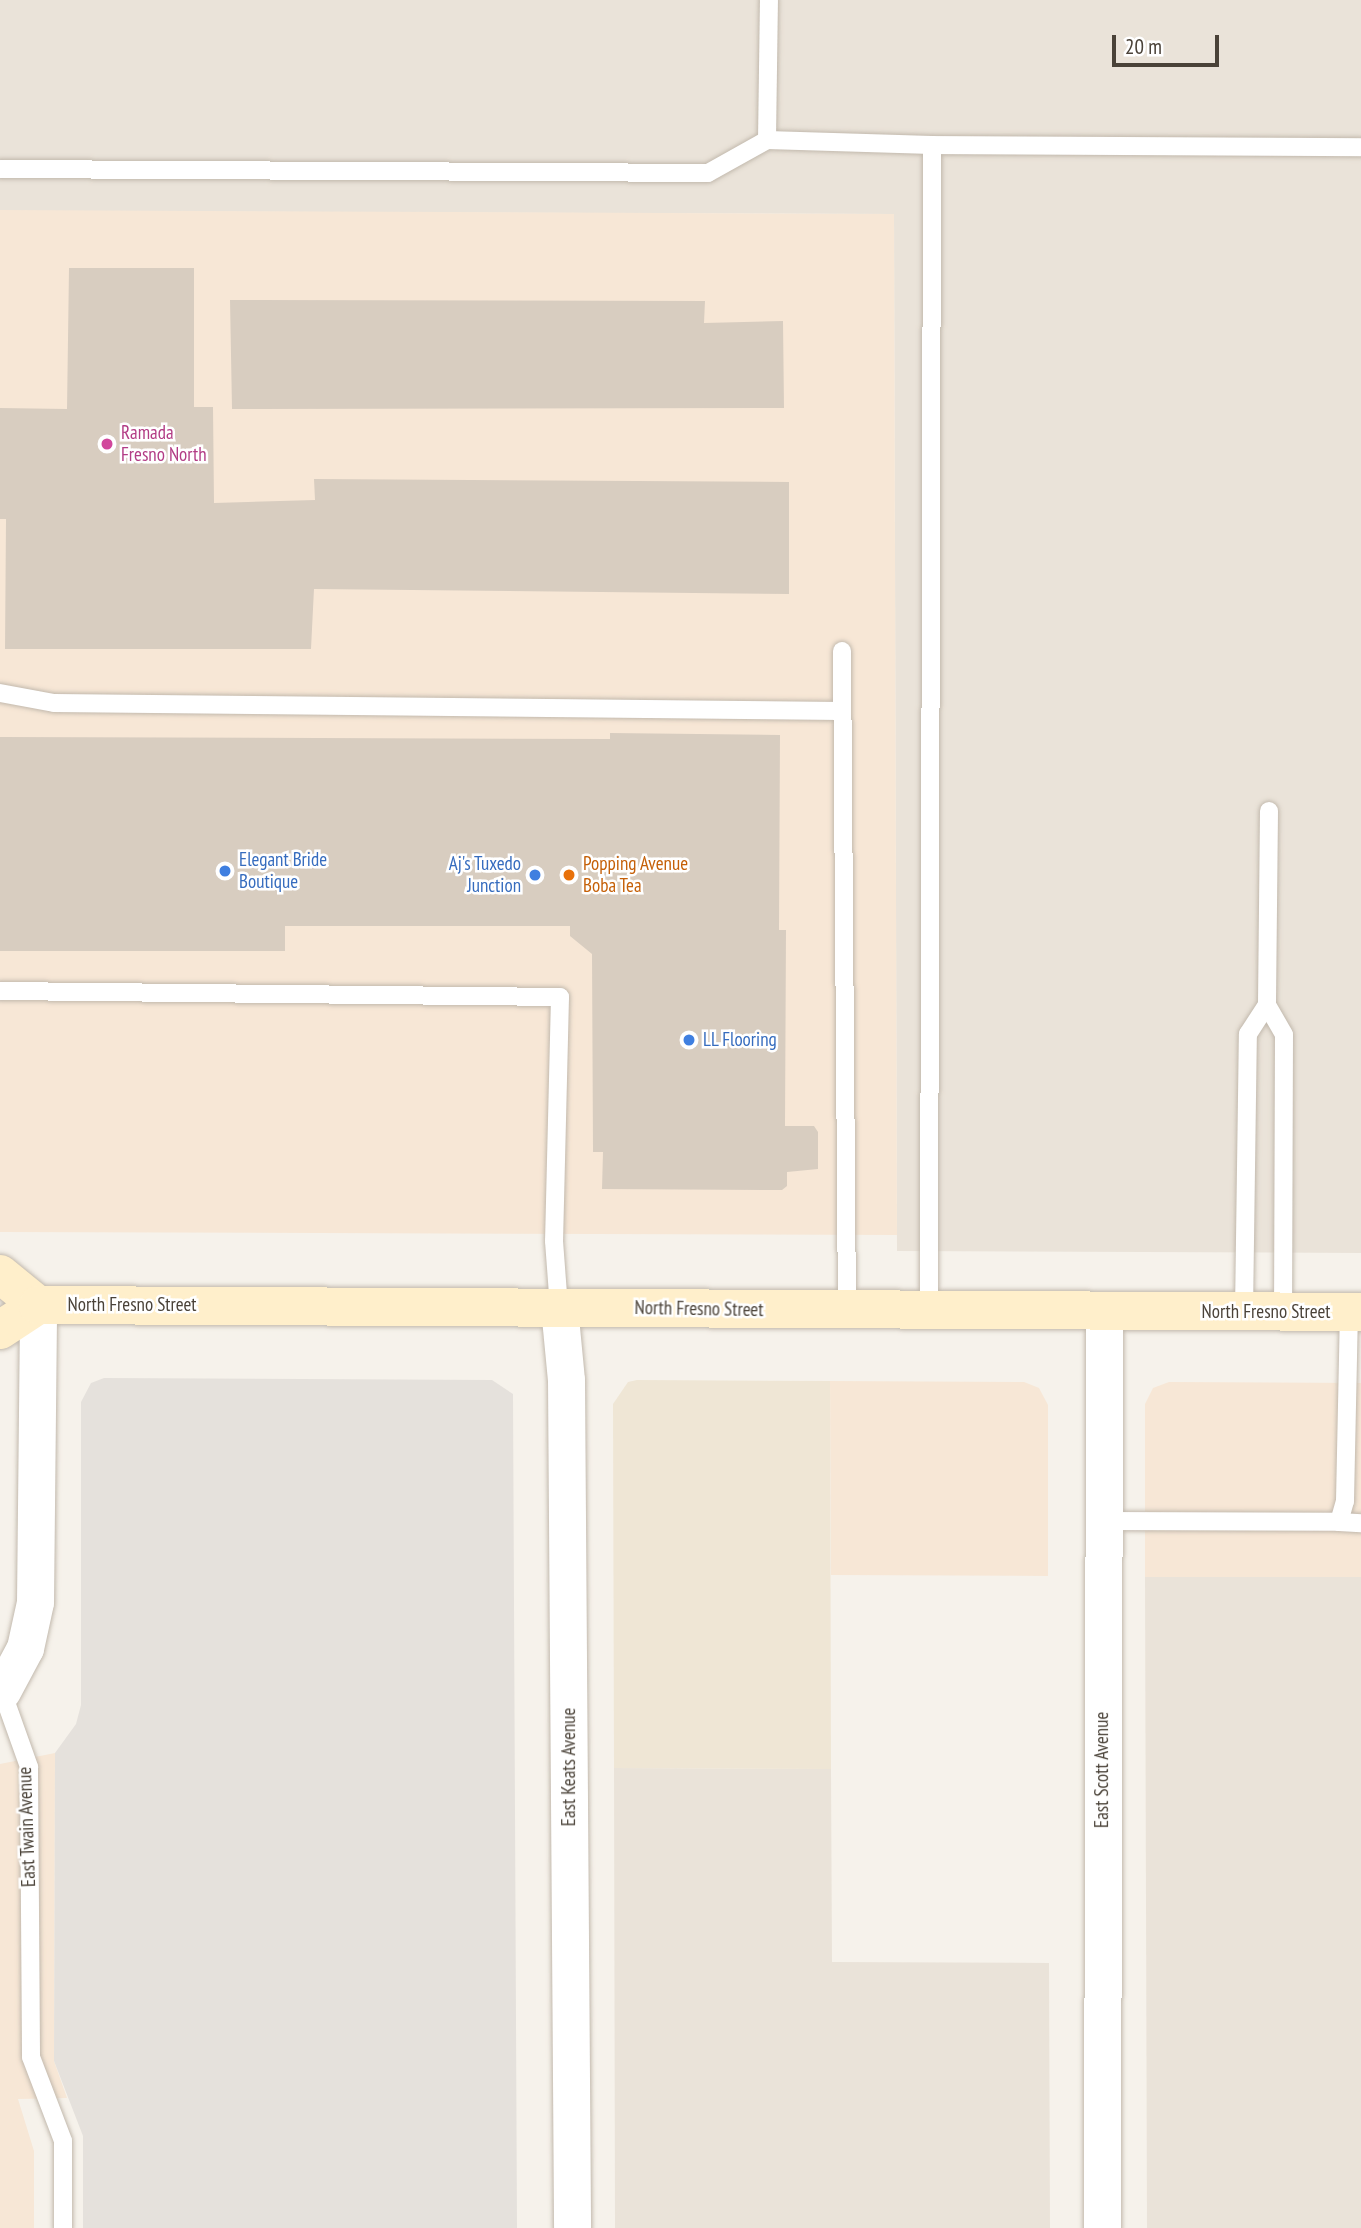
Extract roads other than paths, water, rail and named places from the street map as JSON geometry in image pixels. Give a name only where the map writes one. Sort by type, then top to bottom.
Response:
[{"type":"main road","points":[[0,1274],[38,1305],[0,1330]]},
{"type":"main road","name":"North Fresno Street","points":[[38,1305],[1355,1312]]},
{"type":"street","name":"East Twain Avenue","points":[[2,1691],[25,1648],[35,1602],[38,1305]]},
{"type":"street","name":"East Keats Avenue","points":[[559,1307],[566,1380],[572,2228]]},
{"type":"street","name":"East Scott Avenue","points":[[1102,2228],[1104,1312]]},
{"type":"lane","points":[[767,140],[769,0]]},
{"type":"lane","points":[[0,169],[708,173],[767,140],[932,145],[1361,147]]},
{"type":"lane","points":[[929,1311],[932,145]]},
{"type":"lane","points":[[842,651],[846,1310]]},
{"type":"lane","points":[[0,693],[54,703],[842,711]]},
{"type":"lane","points":[[1269,811],[1267,1005],[1284,1035],[1283,1313]]},
{"type":"lane","points":[[0,990],[560,997],[554,1241],[559,1307]]},
{"type":"lane","points":[[1244,1312],[1248,1034],[1267,1005]]},
{"type":"lane","points":[[1339,1522],[1345,1501],[1355,1312]]},
{"type":"lane","points":[[1102,1521],[1361,1522]]},
{"type":"lane","name":"East Twain Avenue","points":[[2,1691],[29,1767],[31,2057],[62,2141],[62,2228]]},
{"type":"place","name":"Ramada Fresno North","points":[[107,444]]},
{"type":"place","name":"Elegant Bride Boutique","points":[[225,871]]},
{"type":"place","name":"Aj's Tuxedo Junction","points":[[535,875]]},
{"type":"place","name":"Popping Avenue Boba Tea","points":[[569,875]]},
{"type":"place","name":"LL Flooring","points":[[689,1040]]}]
